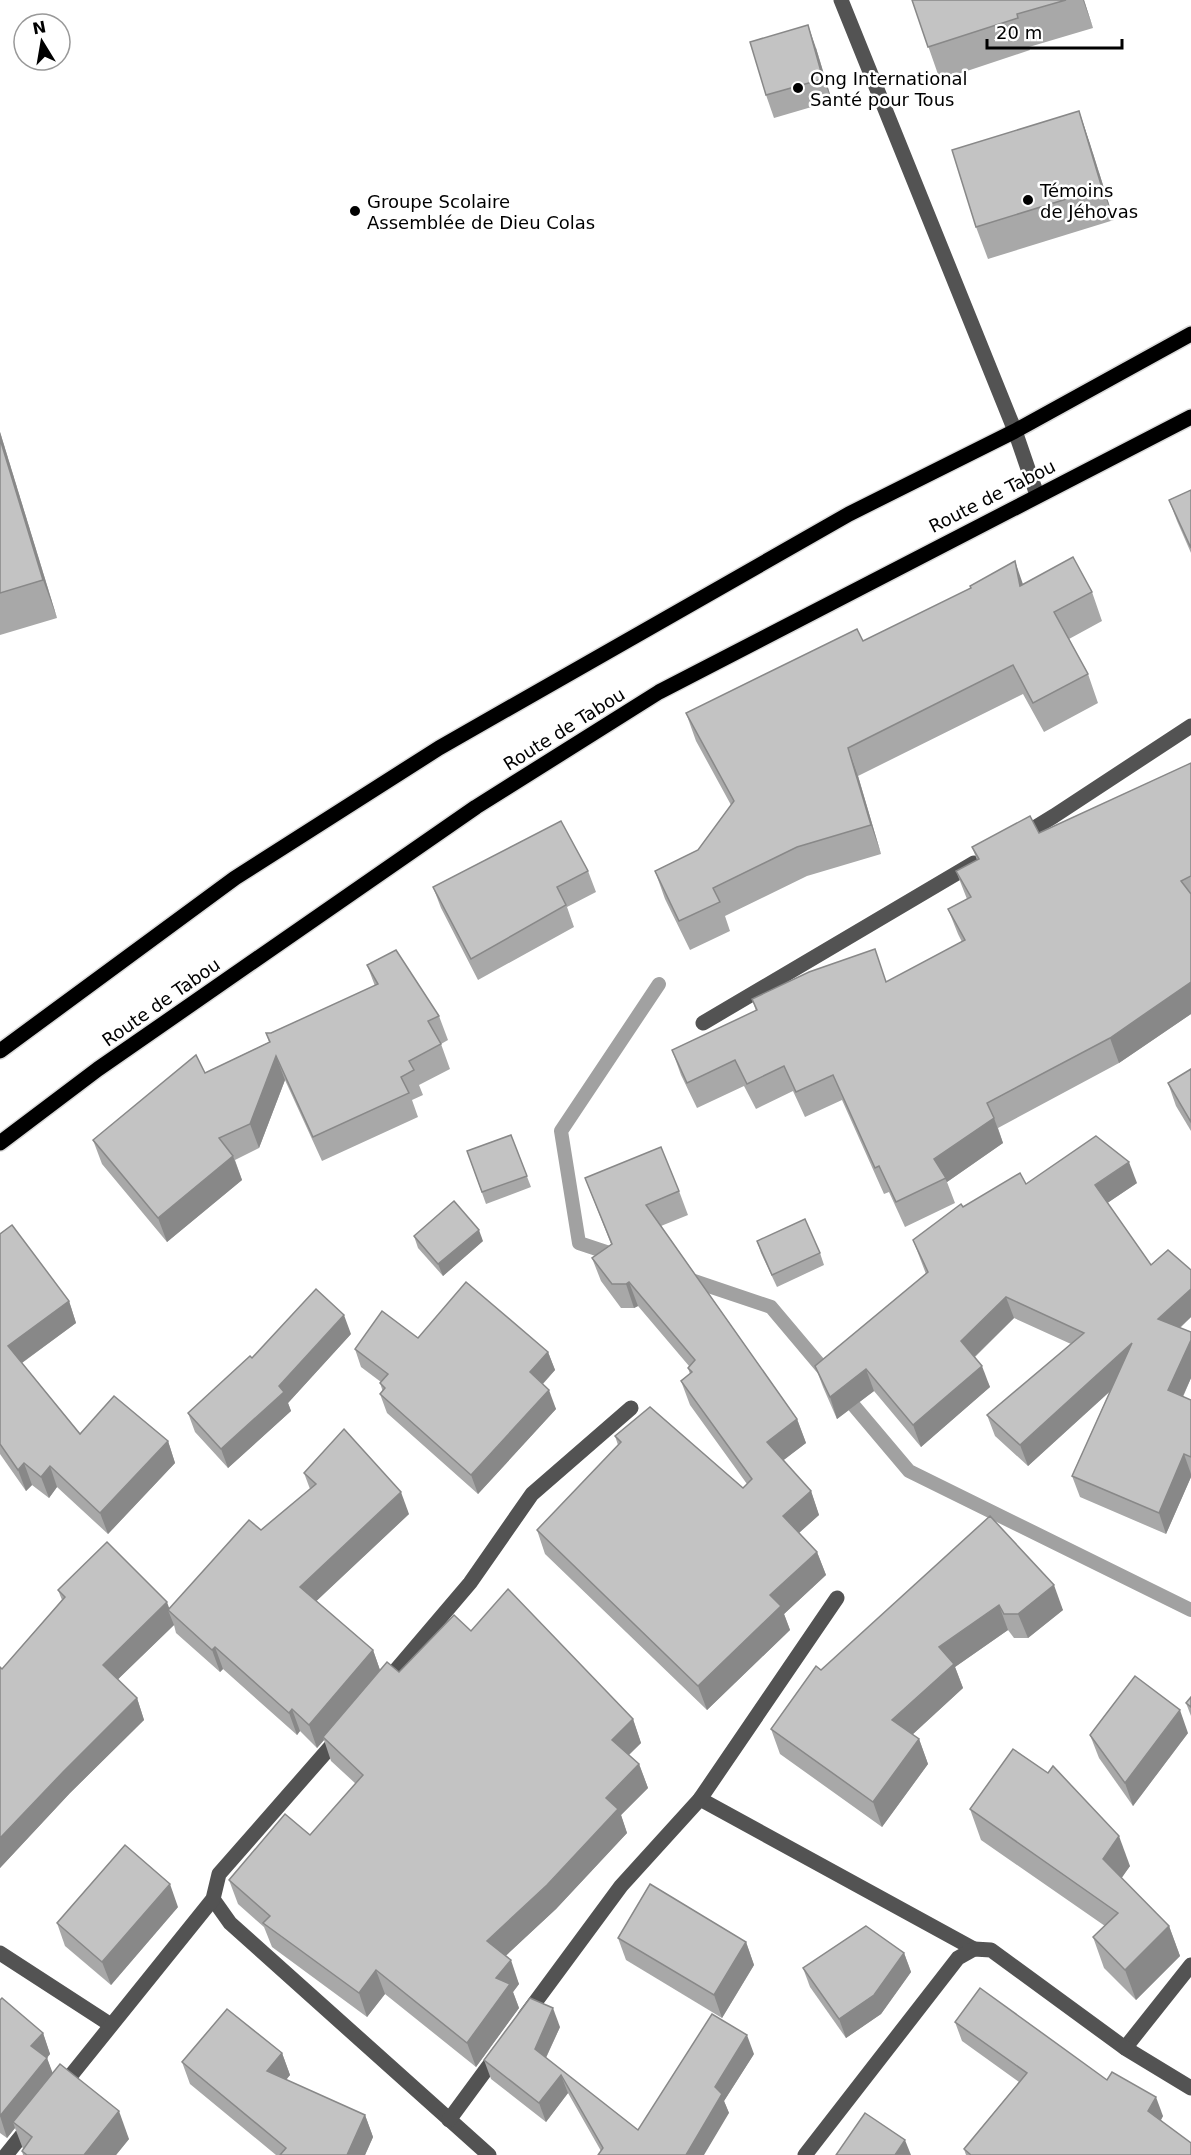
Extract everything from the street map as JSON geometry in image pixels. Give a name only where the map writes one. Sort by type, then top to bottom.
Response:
[{"type":"main road","points":[[0,1051],[235,878],[439,748],[849,514],[1015,431],[1191,334]]},
{"type":"main road","name":"Route de Tabou","points":[[0,1143],[98,1069],[466,814],[659,692],[1191,417]]},
{"type":"street","points":[[841,0],[1015,431],[1037,495]]},
{"type":"street","points":[[1004,846],[1191,726]]},
{"type":"street","points":[[702,1023],[984,858]]},
{"type":"street","points":[[377,1692],[470,1583],[532,1494],[631,1408]]},
{"type":"street","points":[[449,2120],[621,1886],[700,1799],[837,1598]]},
{"type":"street","points":[[6,2155],[213,1899],[219,1874],[346,1728]]},
{"type":"street","points":[[700,1799],[974,1949],[992,1950],[1125,2048],[1191,2088]]},
{"type":"street","points":[[213,1899],[230,1923],[489,2155]]},
{"type":"street","points":[[805,2155],[958,1958],[974,1949]]},
{"type":"street","points":[[0,1953],[111,2025]]},
{"type":"street","points":[[1125,2048],[1191,1965]]},
{"type":"building","points":[[912,0],[1066,0],[1017,14],[1018,18],[928,47]]},
{"type":"building","points":[[808,25],[823,79],[766,95],[750,42]]},
{"type":"building","points":[[1079,111],[1102,188],[976,227],[952,150]]},
{"type":"building","points":[[0,439],[43,580],[0,593]]},
{"type":"building","points":[[1191,490],[1191,548],[1169,500]]},
{"type":"building","points":[[1073,557],[1092,592],[1054,612],[1088,674],[1033,703],[1013,665],[848,748],[871,825],[797,847],[713,888],[720,902],[679,921],[655,871],[698,850],[734,801],[686,713],[857,629],[863,641],[971,588],[970,586],[1015,561],[1020,586]]},
{"type":"building","points":[[1191,763],[1191,876],[1181,881],[1191,894],[1191,982],[1110,1038],[987,1103],[994,1118],[934,1159],[946,1178],[896,1202],[879,1166],[875,1168],[833,1075],[796,1092],[784,1066],[747,1084],[735,1060],[687,1083],[672,1050],[757,1010],[752,999],[809,972],[875,949],[886,982],[965,940],[948,909],[971,897],[956,871],[979,859],[972,847],[1030,816],[1039,833]]},
{"type":"building","points":[[561,821],[588,871],[557,887],[566,905],[471,959],[433,887]]},
{"type":"building","points":[[396,950],[439,1016],[428,1021],[441,1044],[409,1061],[414,1070],[401,1077],[409,1093],[313,1137],[276,1056],[250,1124],[219,1138],[233,1156],[158,1218],[93,1140],[196,1055],[205,1073],[270,1042],[266,1033],[271,1033],[378,984],[367,965]]},
{"type":"building","points":[[1191,1069],[1191,1122],[1168,1083]]},
{"type":"building","points":[[511,1135],[527,1176],[482,1192],[467,1151]]},
{"type":"building","points":[[1096,1136],[1129,1162],[1095,1185],[1151,1265],[1168,1250],[1191,1270],[1191,1289],[1158,1319],[1191,1332],[1191,1340],[1168,1390],[1191,1400],[1191,1457],[1184,1454],[1159,1513],[1072,1476],[1132,1343],[1020,1445],[987,1415],[1084,1333],[1006,1297],[961,1341],[982,1366],[913,1425],[866,1369],[830,1397],[815,1366],[928,1272],[913,1240],[961,1204],[963,1207],[1020,1173],[1026,1184]]},
{"type":"building","points":[[661,1147],[679,1191],[646,1205],[797,1419],[767,1442],[811,1491],[783,1516],[817,1552],[770,1595],[781,1606],[698,1686],[537,1530],[621,1442],[615,1436],[650,1407],[743,1488],[752,1479],[681,1381],[692,1372],[688,1368],[695,1360],[629,1282],[612,1284],[592,1258],[612,1244],[585,1178]]},
{"type":"building","points":[[454,1201],[479,1230],[438,1264],[414,1236]]},
{"type":"building","points":[[805,1219],[820,1253],[772,1275],[757,1241]]},
{"type":"building","points":[[12,1225],[69,1301],[8,1346],[80,1434],[114,1396],[168,1441],[100,1513],[50,1466],[41,1477],[24,1463],[18,1470],[0,1444],[0,1234]]},
{"type":"building","points":[[466,1282],[548,1352],[530,1372],[549,1390],[471,1475],[380,1394],[385,1388],[380,1383],[388,1374],[355,1349],[382,1311],[418,1338]]},
{"type":"building","points":[[316,1289],[344,1315],[279,1386],[284,1392],[221,1449],[188,1413],[250,1356],[252,1358]]},
{"type":"building","points":[[344,1429],[401,1492],[300,1587],[373,1650],[309,1725],[292,1709],[289,1713],[215,1647],[212,1650],[168,1610],[249,1520],[261,1530],[316,1484],[304,1473]]},
{"type":"building","points":[[990,1516],[1054,1585],[1018,1614],[1004,1614],[999,1605],[939,1647],[954,1664],[892,1720],[919,1739],[873,1802],[771,1729],[816,1666],[821,1670]]},
{"type":"building","points":[[107,1542],[167,1602],[103,1665],[137,1698],[0,1838],[0,1667],[2,1669],[65,1597],[58,1590]]},
{"type":"building","points":[[508,1589],[633,1719],[612,1740],[639,1764],[606,1798],[618,1809],[547,1885],[487,1941],[511,1960],[496,1978],[510,1984],[467,2043],[376,1970],[359,1993],[263,1923],[270,1916],[229,1880],[285,1814],[310,1835],[363,1775],[323,1737],[387,1662],[399,1672],[454,1615],[471,1631]]},
{"type":"building","points":[[1135,1676],[1180,1710],[1125,1783],[1090,1735]]},
{"type":"building","points":[[1191,1697],[1191,1707],[1186,1703]]},
{"type":"building","points":[[1013,1749],[1048,1773],[1053,1766],[1119,1836],[1103,1859],[1169,1926],[1125,1970],[1093,1937],[1118,1913],[970,1809]]},
{"type":"building","points":[[125,1845],[170,1884],[102,1962],[57,1923]]},
{"type":"building","points":[[650,1884],[746,1942],[714,1995],[618,1938]]},
{"type":"building","points":[[866,1926],[904,1953],[874,1995],[839,2019],[803,1968]]},
{"type":"building","points":[[980,1988],[1107,2080],[1112,2072],[1156,2097],[1148,2111],[1191,2143],[1191,2155],[971,2155],[964,2149],[1027,2073],[955,2022]]},
{"type":"building","points":[[2,1998],[43,2033],[31,2046],[47,2058],[0,2116],[0,2000]]},
{"type":"building","points":[[530,1998],[553,2008],[535,2049],[638,2130],[712,2014],[747,2035],[715,2087],[722,2094],[686,2155],[598,2155],[603,2148],[561,2075],[539,2103],[484,2060]]},
{"type":"building","points":[[227,2009],[282,2053],[267,2071],[365,2115],[347,2155],[280,2155],[286,2148],[182,2062]]},
{"type":"building","points":[[60,2064],[119,2111],[84,2155],[27,2155],[22,2151],[32,2137],[13,2122]]},
{"type":"building","points":[[865,2113],[905,2140],[895,2155],[836,2155]]},
{"type":"waterway","points":[[618,1256],[579,1243],[561,1131],[659,984]]},
{"type":"waterway","points":[[685,1278],[771,1307],[830,1377]]},
{"type":"waterway","points":[[844,1394],[909,1471],[1191,1610]]},
{"type":"place","name":"Ong International Santé pour Tous","points":[[798,88]]},
{"type":"place","name":"Témoins de Jéhovas","points":[[1028,200]]},
{"type":"place","name":"Groupe Scolaire Assemblée de Dieu Colas","points":[[355,211]]}]
